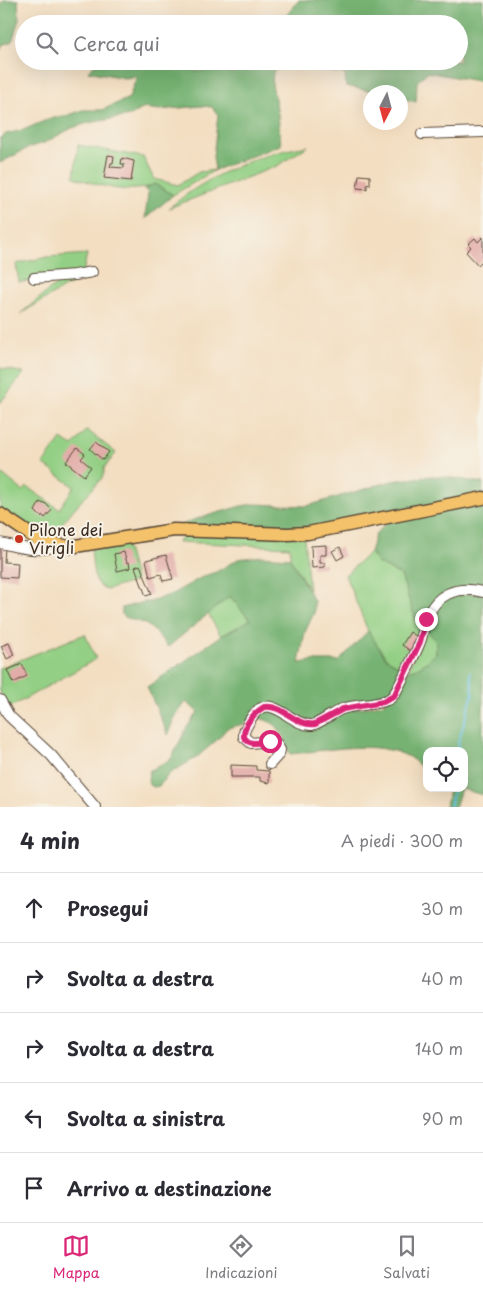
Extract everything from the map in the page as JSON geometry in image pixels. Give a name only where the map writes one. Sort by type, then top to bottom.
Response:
[{"type":"main road","points":[[0,514],[36,539],[55,546],[79,547],[151,533],[180,530],[308,533],[483,498]]},
{"type":"street","points":[[422,134],[483,132]]},
{"type":"street","points":[[34,278],[75,276],[92,272]]},
{"type":"street","points":[[0,543],[37,550],[45,550],[55,546]]},
{"type":"street","points":[[270,764],[279,754],[280,748],[277,744],[270,741],[252,743],[248,742],[244,737],[245,729],[256,711],[264,707],[272,707],[303,724],[312,725],[346,708],[383,702],[390,699],[396,691],[419,645],[428,615],[437,600],[455,590],[466,589],[483,592]]},
{"type":"street","points":[[0,700],[12,719],[51,755],[95,807]]},
{"type":"green space","points":[[4,0],[18,0],[19,15],[15,15],[15,32],[12,42],[2,45],[0,51],[0,5]]},
{"type":"green space","points":[[299,0],[483,0],[483,82],[427,72],[417,82],[416,102],[408,100],[408,85],[363,85],[363,90],[346,86],[345,74],[320,70],[468,70],[468,15],[287,15]]},
{"type":"green space","points":[[89,70],[220,70],[234,73],[237,70],[276,70],[273,72],[272,84],[278,114],[281,145],[215,170],[213,157],[218,115],[212,107],[201,106],[160,110],[144,108],[130,116],[88,123],[72,128],[0,163],[0,139],[6,134],[23,130],[49,119],[83,110],[102,110],[129,98],[137,76],[125,78],[88,71]]},
{"type":"green space","points":[[78,145],[143,157],[154,179],[178,185],[199,172],[215,170],[173,195],[155,184],[135,189],[115,188],[94,184],[74,177]]},
{"type":"green space","points":[[308,146],[277,166],[169,208],[200,186],[234,168],[270,154]]},
{"type":"green space","points":[[155,184],[173,195],[145,219],[148,193],[144,189]]},
{"type":"green space","points":[[87,254],[82,277],[20,314],[63,279],[19,282],[16,264],[47,257]]},
{"type":"green space","points":[[0,368],[24,373],[0,403]]},
{"type":"green space","points":[[87,430],[116,453],[104,468],[102,478],[49,540],[0,509],[0,472],[23,491],[27,487],[59,509],[74,487],[43,464],[61,439],[73,446]]},
{"type":"green space","points":[[431,476],[483,483],[483,495],[312,529],[177,527],[193,520],[241,506],[254,504],[307,506],[392,481]]},
{"type":"green space","points":[[483,502],[483,591],[454,589],[422,626],[415,618],[401,575],[377,563],[370,552],[375,535],[387,522]]},
{"type":"green space","points":[[187,534],[304,537],[309,590],[290,558],[290,547],[177,542]]},
{"type":"green space","points":[[125,541],[136,581],[106,590],[101,587],[95,578],[91,549]]},
{"type":"green space","points":[[370,552],[377,563],[401,575],[415,617],[422,626],[405,670],[386,658],[368,631],[345,575]]},
{"type":"green space","points":[[261,556],[290,558],[314,601],[314,613],[305,632],[299,663],[339,661],[368,631],[386,658],[405,670],[392,694],[314,723],[274,706],[244,724],[227,728],[218,739],[196,758],[170,773],[159,786],[149,785],[149,771],[171,759],[187,727],[198,712],[186,702],[174,718],[168,735],[147,687],[221,636],[250,620],[230,596],[168,647],[149,626],[122,615],[122,608],[150,602],[172,594],[238,559]]},
{"type":"green space","points":[[483,592],[483,795],[468,791],[468,747],[423,747],[423,769],[409,757],[396,752],[366,747],[290,754],[279,729],[269,721],[254,716],[267,708],[303,725],[334,714],[384,703],[408,671],[416,669],[427,662],[436,653],[436,641],[425,628],[442,597]]},
{"type":"green space","points":[[230,596],[250,620],[221,636],[208,614]]},
{"type":"green space","points":[[425,628],[436,641],[436,653],[423,664],[408,671]]},
{"type":"green space","points":[[85,634],[96,659],[7,709],[0,691],[0,668]]},
{"type":"green space","points":[[448,792],[460,792],[455,807],[446,807]]},
{"type":"building","points":[[108,155],[114,156],[110,167],[124,168],[124,164],[121,164],[122,158],[134,161],[131,181],[104,178]]},
{"type":"building","points":[[359,175],[370,176],[370,185],[367,184],[367,189],[357,188]]},
{"type":"building","points":[[483,237],[483,260],[478,265],[466,252],[471,247],[468,244],[475,238],[478,242]]},
{"type":"building","points":[[96,442],[109,452],[103,460],[90,449]]},
{"type":"building","points":[[77,448],[85,454],[81,459],[91,467],[84,476],[66,462]]},
{"type":"building","points":[[40,502],[45,503],[52,510],[45,518],[35,511]]},
{"type":"building","points":[[326,545],[326,555],[320,555],[320,563],[325,563],[325,567],[312,568],[311,546]]},
{"type":"building","points":[[0,547],[5,547],[4,562],[18,563],[17,578],[0,577]]},
{"type":"building","points":[[340,547],[344,556],[337,560],[332,551]]},
{"type":"building","points":[[124,552],[130,568],[117,571],[114,554]]},
{"type":"building","points":[[166,555],[173,579],[163,581],[161,574],[150,577],[146,560]]},
{"type":"building","points":[[140,565],[152,594],[146,596],[135,567]]},
{"type":"building","points":[[410,632],[419,638],[412,652],[402,645]]},
{"type":"building","points":[[9,643],[14,655],[7,659],[1,646]]},
{"type":"building","points":[[22,664],[27,676],[13,683],[7,670]]},
{"type":"building","points":[[231,765],[256,766],[256,770],[269,771],[269,783],[260,781],[260,777],[231,777]]},
{"type":"waterway","points":[[458,747],[473,693],[470,672]]},
{"type":"waterway","points":[[450,807],[453,792]]},
{"type":"place","name":"Pilone dei Virigli","points":[[19,539]]},
{"type":"route","points":[[270,741],[252,743],[245,740],[244,737],[244,730],[252,716],[264,707],[275,708],[302,723],[310,725],[346,708],[383,702],[394,696],[422,638],[426,619]]}]
